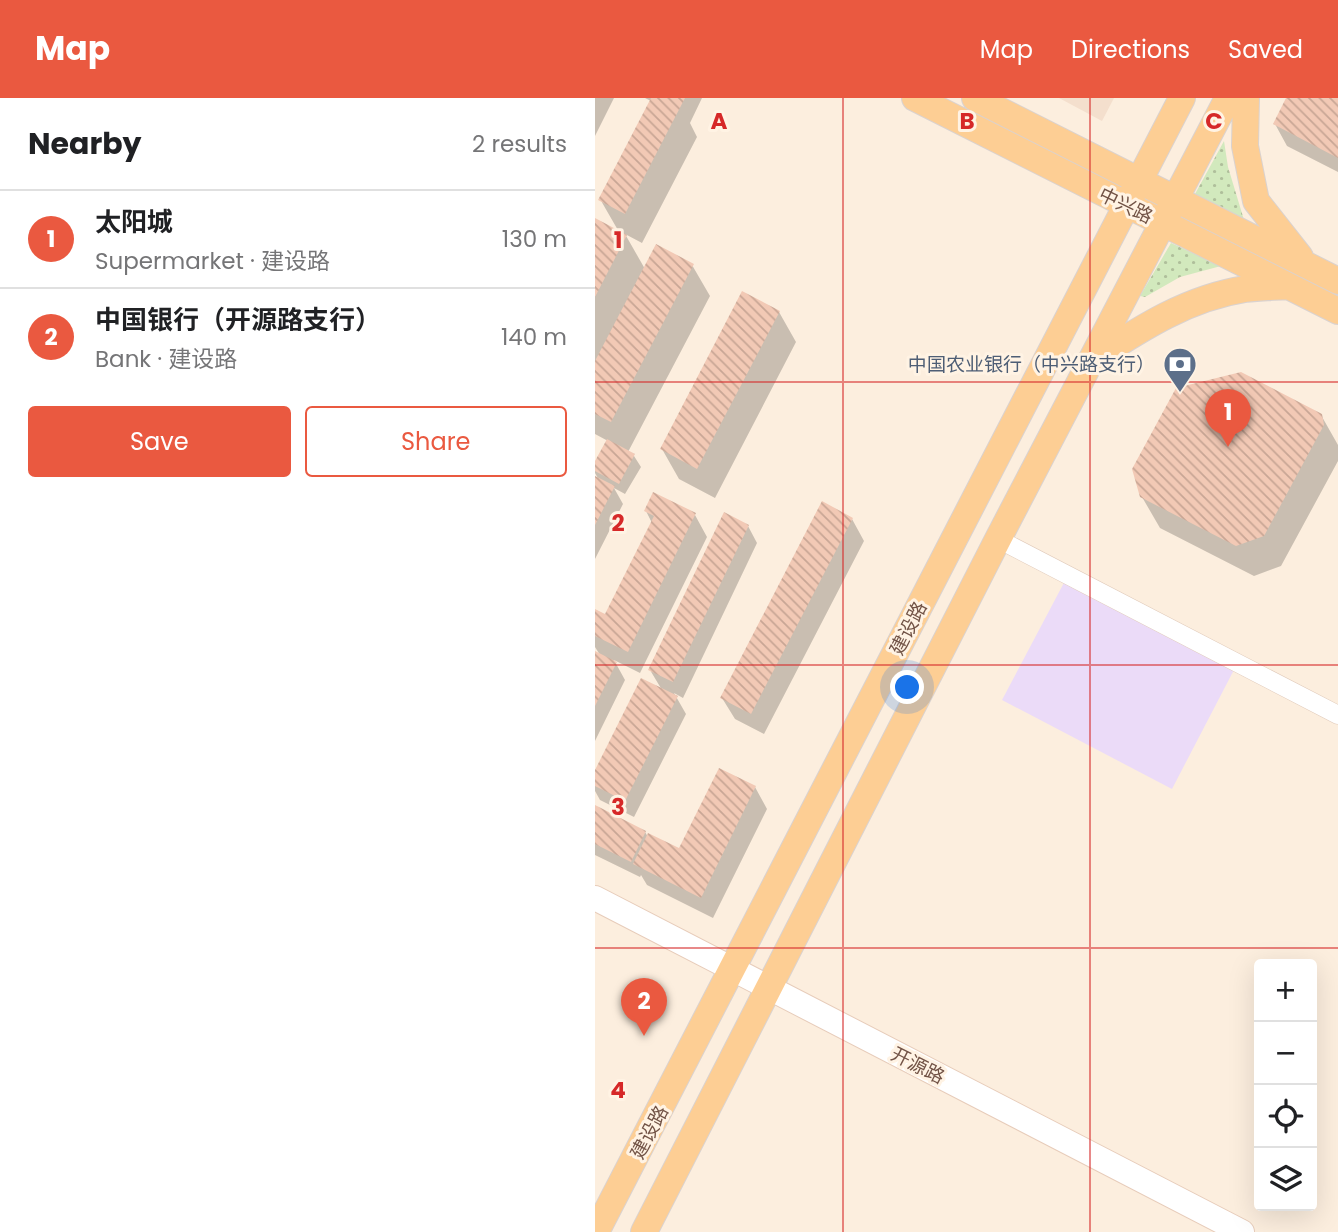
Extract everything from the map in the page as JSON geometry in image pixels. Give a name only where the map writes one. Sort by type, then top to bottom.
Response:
[{"type":"main road","name":"中兴路","points":[[915,98],[1338,311]]},
{"type":"main road","name":"中兴路","points":[[975,98],[1338,281]]},
{"type":"main road","name":"建设路","points":[[596,1232],[1182,98]]},
{"type":"main road","name":"建设路","points":[[644,1232],[998,539],[1228,98]]},
{"type":"main road","points":[[1246,98],[1245,146],[1257,201],[1305,264]]},
{"type":"main road","points":[[1091,361],[1149,324],[1201,299],[1244,289],[1291,286]]},
{"type":"main road","name":"开源路","points":[[595,898],[1242,1232]]},
{"type":"street","points":[[998,539],[1338,715]]},
{"type":"shaded area","points":[[1059,98],[1114,98],[1102,121]]},
{"type":"shaded area","points":[[1067,577],[1236,666],[1172,789],[1002,700]]},
{"type":"green space","points":[[1224,141],[1228,167],[1244,220],[1195,194]]},
{"type":"green space","points":[[1171,243],[1221,266],[1180,277],[1145,297],[1140,296]]},
{"type":"building","points":[[651,98],[685,98],[625,214],[598,200]]},
{"type":"building","points":[[1286,98],[1338,98],[1338,158],[1273,124]]},
{"type":"building","points":[[595,218],[627,235],[595,297]]},
{"type":"building","points":[[656,244],[694,264],[611,422],[595,414],[595,361]]},
{"type":"building","points":[[742,291],[780,311],[697,469],[660,449]]},
{"type":"building","points":[[1241,372],[1322,414],[1324,425],[1264,536],[1236,546],[1140,497],[1132,469],[1176,388]]},
{"type":"building","points":[[607,439],[635,454],[619,484],[595,471],[595,461]]},
{"type":"building","points":[[595,476],[615,486],[595,525]]},
{"type":"building","points":[[653,492],[696,513],[628,652],[595,636],[595,609],[605,614],[654,516],[644,511]]},
{"type":"building","points":[[822,501],[853,518],[751,714],[720,698]]},
{"type":"building","points":[[724,512],[749,525],[673,682],[648,670]]},
{"type":"building","points":[[595,651],[617,662],[595,706]]},
{"type":"building","points":[[641,678],[678,696],[625,801],[595,786],[595,770]]},
{"type":"building","points":[[719,768],[756,786],[701,898],[633,864],[648,833],[679,848]]},
{"type":"building","points":[[595,805],[646,831],[631,862],[595,844]]},
{"type":"place","name":"中国农业银行（中兴路支行）","points":[[1180,394]]},
{"type":"place","name":"太阳城","points":[[1228,447]]},
{"type":"place","name":"中国银行（开源路支行）","points":[[644,1036]]}]
